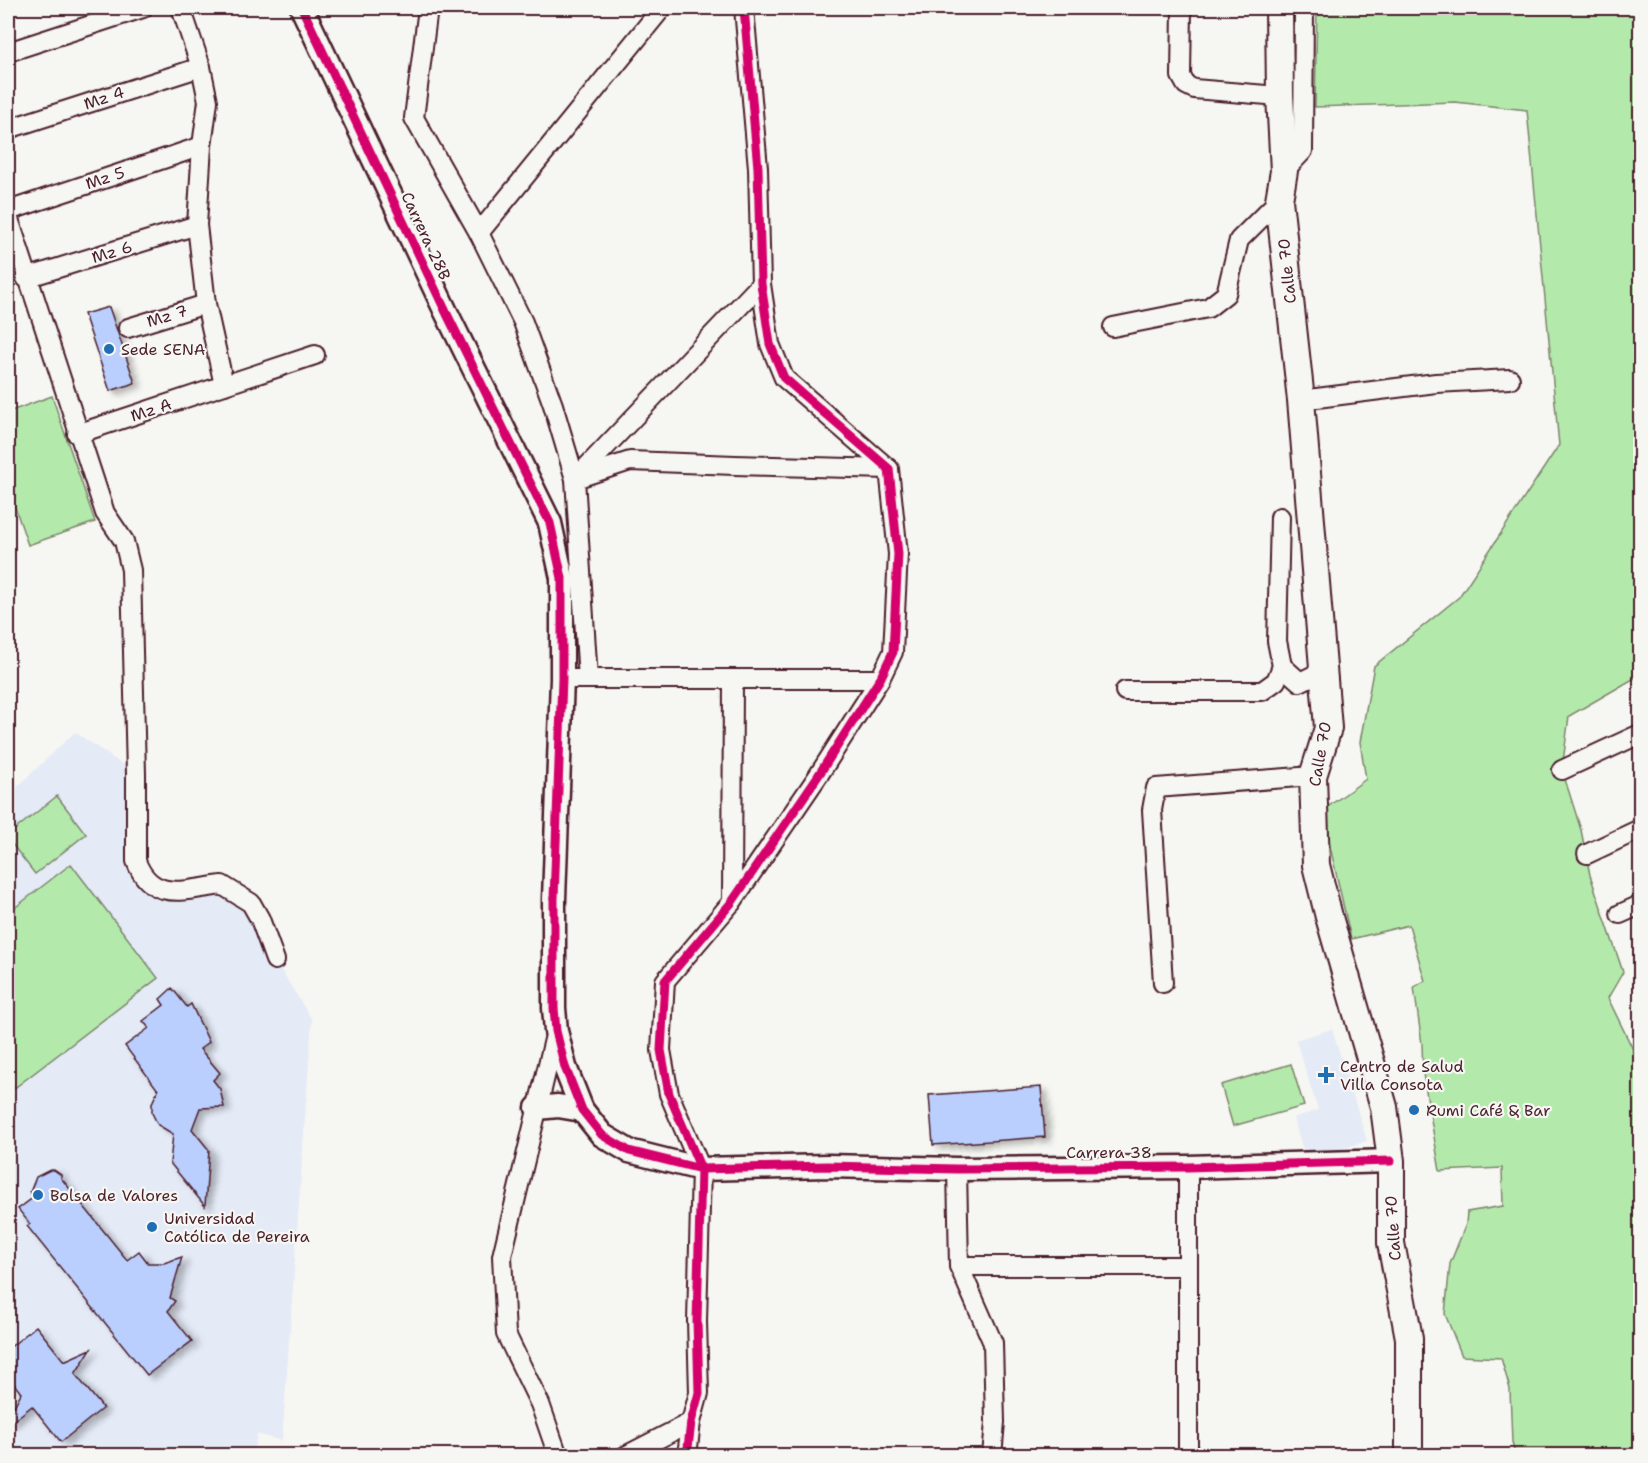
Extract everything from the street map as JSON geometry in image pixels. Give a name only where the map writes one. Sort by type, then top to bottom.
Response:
[{"type":"main road","name":"Calle 70","points":[[1279,8],[1284,171],[1280,200],[1301,400],[1328,729],[1313,776],[1316,865],[1384,1107],[1391,1161],[1391,1244],[1409,1338],[1409,1455]]},
{"type":"street","points":[[8,52],[143,8]]},
{"type":"street","points":[[181,8],[201,67],[208,100],[202,146],[197,225],[206,304],[224,386]]},
{"type":"street","name":"Carrera 28B","points":[[302,8],[445,310],[550,523],[562,578],[562,679],[554,899],[556,1030]]},
{"type":"street","points":[[428,8],[414,118],[479,233],[523,322],[553,405],[575,479],[588,679]]},
{"type":"street","points":[[479,233],[662,8]]},
{"type":"street","points":[[687,1455],[691,1422],[699,1392],[697,1321],[701,1169],[669,1094],[661,1050],[665,981],[732,902],[880,679],[893,652],[898,554],[889,469],[784,378],[770,344],[761,284],[758,168],[744,8]]},
{"type":"street","points":[[1182,8],[1181,76],[1186,85],[1194,89],[1280,96]]},
{"type":"street","points":[[1284,171],[1303,152],[1304,8]]},
{"type":"street","name":"Mz 4","points":[[8,129],[201,67]]},
{"type":"street","name":"Mz 5","points":[[8,211],[202,146]]},
{"type":"street","points":[[1113,327],[1208,308],[1226,294],[1239,240],[1280,200]]},
{"type":"street","points":[[8,216],[77,434],[105,513],[124,541],[131,570],[136,861],[140,873],[153,887],[166,891],[222,885],[251,903],[260,919],[275,960]]},
{"type":"street","name":"Mz 6","points":[[26,278],[197,225]]},
{"type":"street","points":[[575,479],[761,284]]},
{"type":"street","name":"Mz 7","points":[[128,328],[206,304]]},
{"type":"street","name":"Mz A","points":[[77,434],[315,355]]},
{"type":"street","points":[[1301,400],[1436,383],[1510,379]]},
{"type":"street","points":[[575,479],[630,460],[889,469]]},
{"type":"street","points":[[1125,691],[1262,691],[1276,681],[1282,666],[1277,640],[1280,517]]},
{"type":"street","points":[[1282,666],[1300,682],[1324,669]]},
{"type":"street","points":[[562,679],[880,679]]},
{"type":"street","points":[[732,902],[733,680]]},
{"type":"street","points":[[1562,770],[1641,734]]},
{"type":"street","points":[[1163,983],[1152,810],[1156,788],[1313,776]]},
{"type":"street","points":[[1587,854],[1641,829]]},
{"type":"street","points":[[1620,914],[1641,905]]},
{"type":"street","points":[[556,1030],[502,1256],[506,1334],[540,1404],[558,1455]]},
{"type":"street","name":"Carrera 38","points":[[556,1030],[565,1067],[582,1110],[602,1136],[629,1150],[701,1169],[827,1166],[957,1169],[1188,1167],[1391,1161]]},
{"type":"street","points":[[537,1108],[558,1107],[582,1110]]},
{"type":"street","points":[[1188,1167],[1188,1455]]},
{"type":"street","points":[[957,1169],[959,1266],[993,1343],[995,1422],[992,1455]]},
{"type":"street","points":[[959,1266],[1187,1266]]},
{"type":"street","points":[[626,1455],[691,1422]]},
{"type":"shaded area","name":"Universidad Católica de Pereira","points":[[75,732],[136,774],[135,848],[153,887],[222,885],[251,903],[275,960],[312,1020],[282,1441],[257,1434],[253,1455],[8,1456],[8,791],[13,791]]},
{"type":"shaded area","name":"Centro de Salud Villa Consota","points":[[1332,1029],[1367,1141],[1306,1159],[1293,1118],[1318,1110],[1296,1040]]},
{"type":"green space","points":[[1317,8],[1640,8],[1640,675],[1569,716],[1562,770],[1581,830],[1590,875],[1623,972],[1608,998],[1640,1064],[1640,1455],[1515,1455],[1512,1442],[1510,1389],[1501,1358],[1462,1356],[1445,1314],[1450,1264],[1466,1224],[1467,1212],[1503,1206],[1502,1168],[1440,1171],[1423,1074],[1422,1044],[1414,987],[1425,981],[1409,925],[1351,939],[1322,811],[1366,779],[1360,742],[1374,666],[1459,597],[1559,445],[1527,110],[1455,102],[1315,107]]},
{"type":"green space","points":[[52,396],[95,522],[28,545],[8,487],[8,412]]},
{"type":"green space","points":[[57,796],[86,834],[35,874],[8,839],[8,835]]},
{"type":"green space","points":[[71,864],[158,978],[8,1093],[8,913]]},
{"type":"green space","points":[[1291,1064],[1304,1106],[1233,1126],[1221,1085]]},
{"type":"building","name":"Sede SENA","points":[[109,307],[135,383],[110,391],[84,314]]},
{"type":"building","points":[[172,988],[187,1007],[191,1004],[209,1042],[200,1049],[220,1073],[213,1080],[220,1089],[224,1107],[200,1108],[192,1129],[209,1150],[205,1206],[170,1163],[173,1134],[158,1125],[152,1113],[152,1103],[158,1090],[125,1046],[149,1028],[143,1021],[164,1005],[160,999]]},
{"type":"building","points":[[1041,1087],[1045,1137],[933,1145],[929,1095]]},
{"type":"building","points":[[50,1170],[61,1175],[61,1178],[127,1260],[139,1251],[148,1263],[164,1263],[182,1257],[170,1298],[175,1301],[168,1311],[192,1341],[147,1375],[27,1226],[30,1224],[18,1209],[34,1197],[30,1192],[36,1177]]},
{"type":"building","points":[[36,1326],[64,1361],[91,1349],[75,1374],[103,1408],[61,1442],[32,1406],[8,1425],[8,1418],[21,1393],[8,1376],[8,1349]]},
{"type":"cycle path","points":[[302,8],[445,310],[550,523],[562,578],[562,679],[554,899],[554,1008],[556,1031],[565,1067],[582,1110],[602,1135],[629,1151],[701,1169],[827,1166],[957,1169],[1188,1167],[1391,1161]]},
{"type":"cycle path","points":[[687,1456],[691,1422],[699,1393],[697,1321],[701,1169],[669,1094],[661,1050],[665,981],[732,902],[818,776],[880,679],[893,652],[898,554],[889,469],[784,378],[770,344],[761,284],[758,168],[744,8]]},
{"type":"place","name":"Sede SENA","points":[[109,349]]},
{"type":"place","name":"Centro de Salud Villa Consota","points":[[1326,1075]]},
{"type":"place","name":"Rumi Café & Bar","points":[[1414,1110]]},
{"type":"place","name":"Bolsa de Valores","points":[[38,1195]]},
{"type":"place","name":"Universidad Católica de Pereira","points":[[152,1227]]}]
